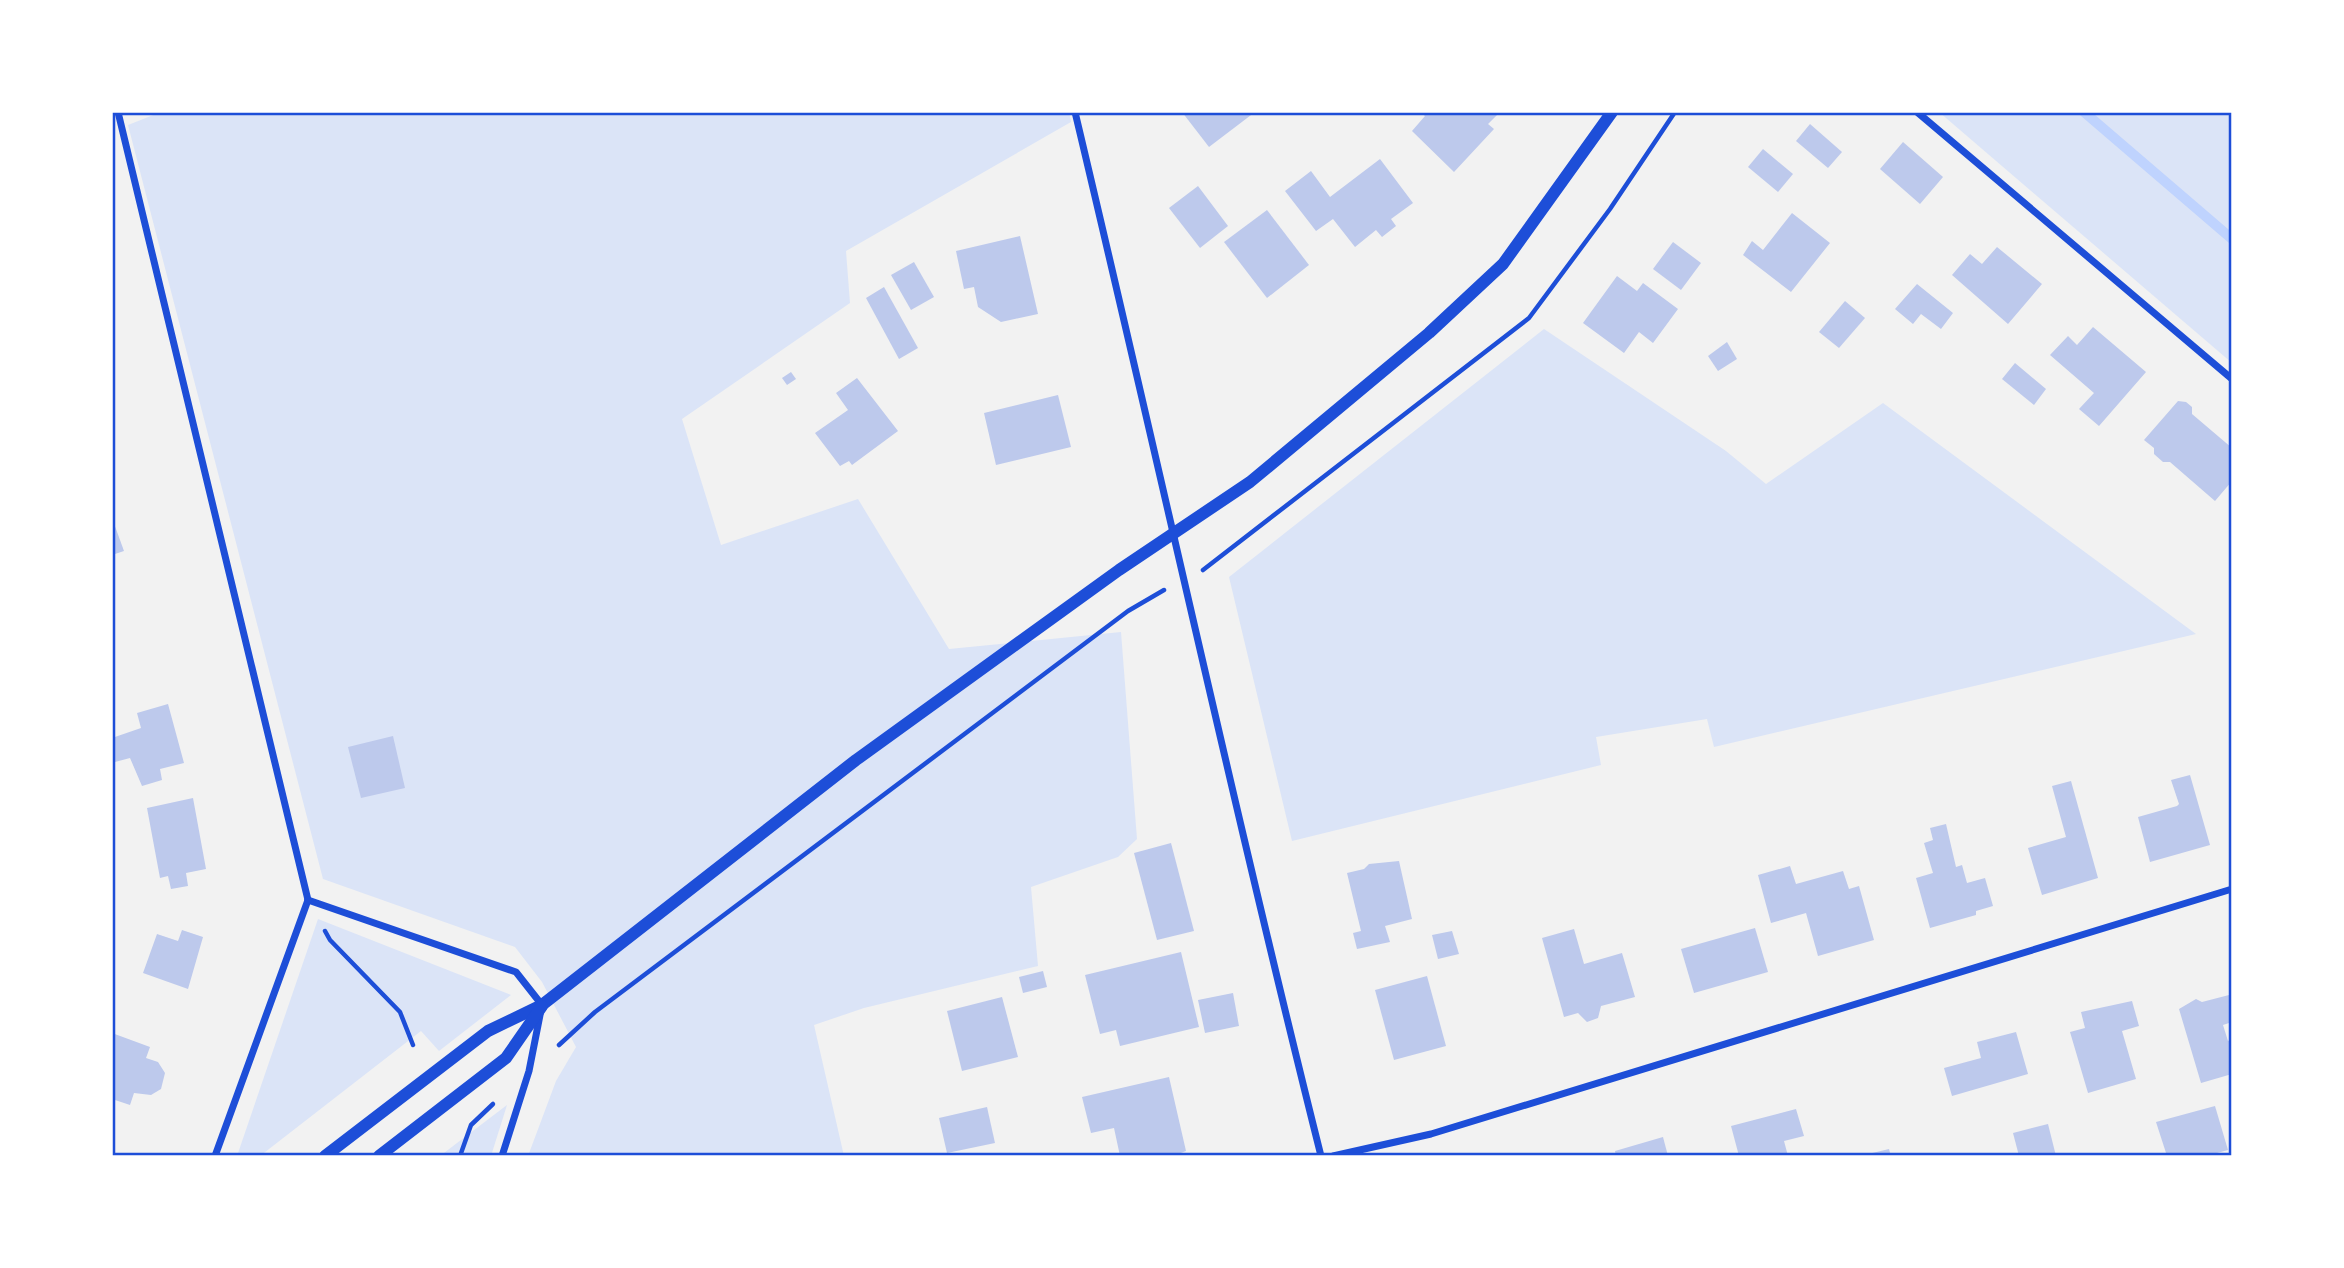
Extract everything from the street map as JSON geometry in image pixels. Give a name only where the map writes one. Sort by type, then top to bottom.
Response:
[{"type":"street","points":[[118,112],[308,900],[215,1156]]},
{"type":"street","points":[[1075,112],[1176,534],[1241,836],[1321,1156]]},
{"type":"street","points":[[325,1156],[488,1031],[542,1005],[856,760],[1119,569],[1176,534],[1250,482],[1429,333],[1503,264],[1612,112]]},
{"type":"street","points":[[1917,112],[2232,379]]},
{"type":"street","points":[[1333,1156],[1431,1135],[2232,889]]},
{"type":"street","points":[[308,900],[516,972],[542,1005],[529,1071],[502,1156]]},
{"type":"street","points":[[379,1156],[506,1058],[542,1005]]},
{"type":"path","points":[[460,1156],[471,1125],[595,1012],[1128,611],[1203,570],[1529,318],[1610,209],[1675,112]]},
{"type":"path","points":[[308,900],[330,940],[400,1012],[413,1045]]},
{"type":"shaded area","points":[[161,112],[1069,112],[1071,122],[846,251],[850,303],[682,419],[721,545],[858,499],[949,649],[1121,632],[1137,839],[1118,857],[1031,887],[1038,966],[864,1008],[814,1025],[844,1156],[528,1156],[556,1081],[576,1047],[542,982],[515,947],[323,879],[128,125]]},
{"type":"shaded area","points":[[1939,112],[2232,112],[2232,363]]},
{"type":"shaded area","points":[[1544,329],[1726,451],[1766,484],[1883,403],[2196,634],[1714,747],[1707,719],[1596,737],[1601,765],[1292,841],[1229,577]]},
{"type":"shaded area","points":[[318,919],[511,995],[439,1051],[421,1031],[260,1156],[237,1156]]},
{"type":"shaded area","points":[[507,1105],[491,1156],[440,1156]]},
{"type":"building","points":[[1182,112],[1255,112],[1209,147]]},
{"type":"building","points":[[1420,112],[1500,112],[1488,124],[1494,129],[1454,172],[1412,131],[1425,116]]},
{"type":"building","points":[[1810,124],[1842,152],[1828,168],[1796,141]]},
{"type":"building","points":[[1903,142],[1943,177],[1920,204],[1880,169]]},
{"type":"building","points":[[1763,149],[1793,174],[1778,192],[1748,167]]},
{"type":"building","points":[[1380,159],[1413,203],[1391,219],[1396,226],[1382,237],[1376,230],[1355,247],[1333,219],[1316,231],[1285,191],[1311,171],[1330,197]]},
{"type":"building","points":[[1198,186],[1228,226],[1200,248],[1169,208]]},
{"type":"building","points":[[1267,210],[1309,265],[1267,298],[1224,242]]},
{"type":"building","points":[[1792,213],[1830,243],[1791,292],[1743,255],[1752,241],[1763,250]]},
{"type":"building","points":[[1020,236],[1038,314],[1001,322],[978,307],[974,287],[964,289],[956,251]]},
{"type":"building","points":[[1673,242],[1701,263],[1681,290],[1653,269]]},
{"type":"building","points":[[1997,247],[2042,284],[2008,324],[1952,275],[1970,254],[1982,264]]},
{"type":"building","points":[[914,262],[934,297],[911,310],[891,275]]},
{"type":"building","points":[[1617,276],[1637,291],[1643,283],[1678,309],[1653,343],[1639,332],[1624,353],[1583,323]]},
{"type":"building","points":[[1917,284],[1953,313],[1941,329],[1921,314],[1913,324],[1895,309]]},
{"type":"building","points":[[884,287],[918,348],[899,359],[866,298]]},
{"type":"building","points":[[1845,301],[1865,318],[1839,348],[1819,332]]},
{"type":"building","points":[[2093,327],[2146,372],[2099,426],[2079,409],[2094,393],[2050,355],[2068,336],[2077,345]]},
{"type":"building","points":[[1727,342],[1737,359],[1718,371],[1708,356]]},
{"type":"building","points":[[2015,363],[2046,389],[2034,405],[2002,379]]},
{"type":"building","points":[[791,372],[796,379],[787,385],[782,378]]},
{"type":"building","points":[[857,378],[898,431],[852,465],[849,461],[840,466],[815,433],[848,410],[836,393]]},
{"type":"building","points":[[1058,395],[1071,447],[996,465],[984,413]]},
{"type":"building","points":[[2178,401],[2186,402],[2192,407],[2192,414],[2232,448],[2232,481],[2215,501],[2170,462],[2163,462],[2154,454],[2154,448],[2144,440]]},
{"type":"building","points":[[112,518],[124,551],[112,555]]},
{"type":"building","points":[[168,704],[184,763],[160,769],[162,780],[142,786],[130,758],[115,762],[112,738],[141,728],[137,713]]},
{"type":"building","points":[[393,736],[405,788],[361,798],[348,747]]},
{"type":"building","points":[[2190,775],[2210,845],[2150,862],[2138,817],[2177,806],[2179,804],[2171,780]]},
{"type":"building","points":[[2071,781],[2098,878],[2042,895],[2028,848],[2066,837],[2052,786]]},
{"type":"building","points":[[193,798],[206,869],[186,873],[188,886],[171,889],[168,876],[160,878],[147,808]]},
{"type":"building","points":[[1946,824],[1956,867],[1962,865],[1967,883],[1985,878],[1993,906],[1976,911],[1976,915],[1930,928],[1916,878],[1933,873],[1924,843],[1933,840],[1930,828]]},
{"type":"building","points":[[1171,843],[1194,931],[1157,940],[1134,853]]},
{"type":"building","points":[[1399,861],[1412,919],[1385,926],[1390,942],[1357,949],[1353,933],[1361,931],[1347,873],[1364,869],[1369,864]]},
{"type":"building","points":[[1790,866],[1796,884],[1843,871],[1849,889],[1859,886],[1874,940],[1818,956],[1806,913],[1771,923],[1758,875]]},
{"type":"building","points":[[1755,928],[1768,972],[1694,993],[1681,949]]},
{"type":"building","points":[[1574,929],[1584,964],[1622,953],[1635,997],[1601,1006],[1598,1018],[1587,1022],[1578,1013],[1564,1017],[1542,938]]},
{"type":"building","points":[[182,930],[203,937],[188,989],[143,973],[157,934],[178,941]]},
{"type":"building","points":[[1452,931],[1459,954],[1438,959],[1432,935]]},
{"type":"building","points":[[1181,952],[1199,1027],[1120,1046],[1116,1030],[1100,1034],[1085,975]]},
{"type":"building","points":[[1043,971],[1047,987],[1023,993],[1019,977]]},
{"type":"building","points":[[1427,976],[1446,1046],[1394,1060],[1375,990]]},
{"type":"building","points":[[1233,993],[1239,1026],[1205,1033],[1198,1000]]},
{"type":"building","points":[[2229,995],[2232,1022],[2223,1025],[2228,1041],[2232,1039],[2232,1074],[2201,1083],[2179,1009],[2196,999],[2202,1002]]},
{"type":"building","points":[[1002,997],[1018,1057],[962,1071],[947,1011]]},
{"type":"building","points":[[2132,1001],[2139,1026],[2122,1031],[2136,1079],[2088,1093],[2070,1032],[2085,1028],[2081,1012]]},
{"type":"building","points":[[2016,1032],[2028,1074],[1952,1096],[1944,1068],[1981,1058],[1977,1042]]},
{"type":"building","points":[[112,1033],[150,1047],[146,1058],[158,1062],[165,1073],[161,1089],[151,1095],[134,1093],[130,1105],[112,1099]]},
{"type":"building","points":[[1169,1077],[1186,1151],[1173,1156],[1120,1156],[1114,1128],[1091,1133],[1082,1097]]},
{"type":"building","points":[[2215,1106],[2228,1150],[2206,1156],[2167,1156],[2156,1122]]},
{"type":"building","points":[[987,1107],[995,1143],[947,1153],[939,1118]]},
{"type":"building","points":[[1796,1109],[1804,1136],[1784,1141],[1788,1156],[1739,1156],[1731,1126]]},
{"type":"building","points":[[2048,1124],[2056,1156],[2019,1156],[2013,1133]]},
{"type":"building","points":[[1663,1137],[1668,1156],[1616,1156],[1615,1151]]},
{"type":"building","points":[[1889,1149],[1891,1156],[1864,1156],[1864,1155]]},
{"type":"waterway","points":[[2084,112],[2232,239]]}]
